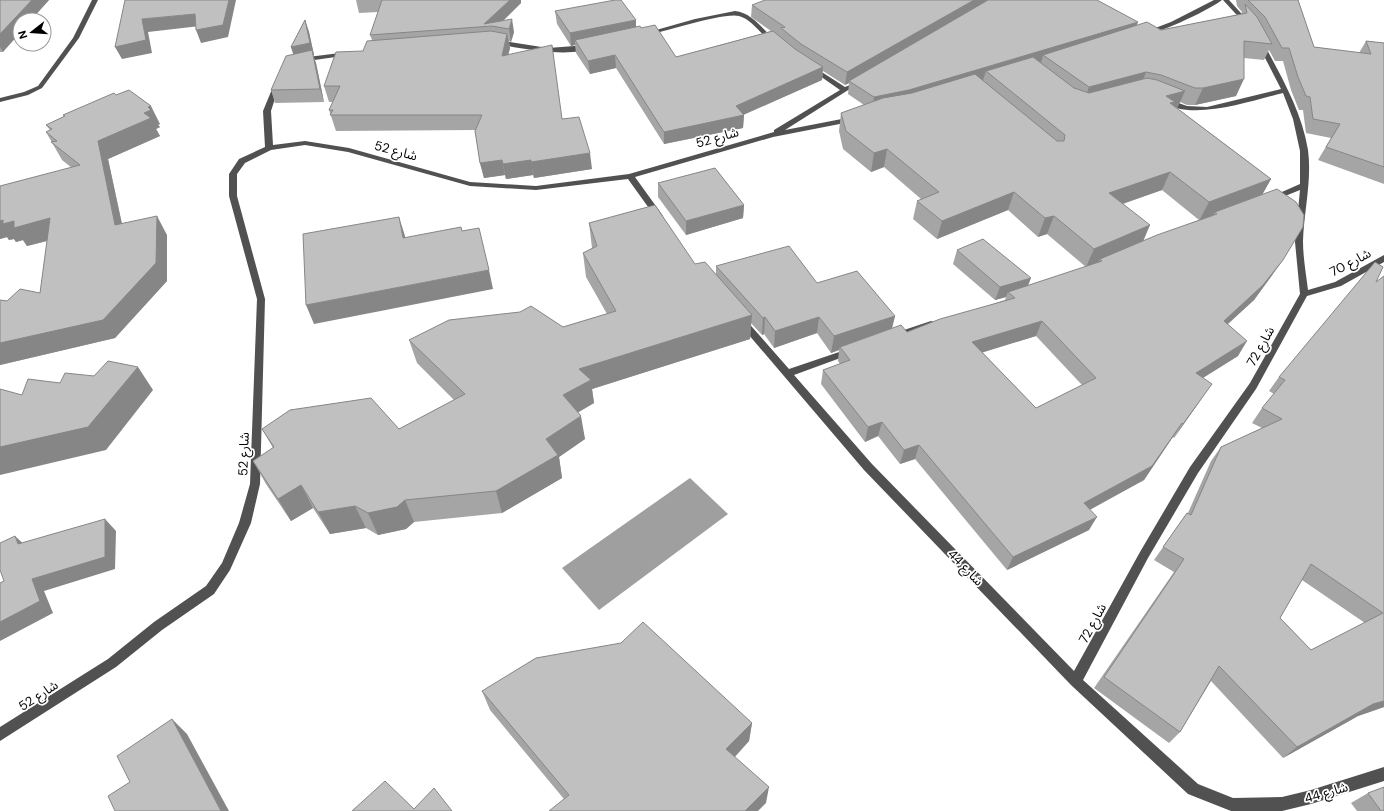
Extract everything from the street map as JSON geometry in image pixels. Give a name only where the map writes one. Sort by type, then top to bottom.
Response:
[{"type":"street","points":[[0,100],[26,94],[40,87],[76,38],[95,0]]},
{"type":"street","points":[[1138,36],[1173,23],[1219,0]]},
{"type":"street","points":[[1226,0],[1256,34],[1297,119],[1304,151],[1304,185],[1299,242],[1304,294]]},
{"type":"street","points":[[639,35],[717,16],[738,13],[745,17],[778,45]]},
{"type":"street","points":[[486,43],[507,43],[537,50],[552,50],[595,45]]},
{"type":"street","points":[[290,64],[306,59],[358,54]]},
{"type":"street","points":[[803,63],[845,90]]},
{"type":"street","points":[[269,148],[267,111],[281,73]]},
{"type":"street","points":[[772,135],[858,82]]},
{"type":"street","points":[[1158,97],[1186,108],[1207,109],[1284,90]]},
{"type":"street","name":"شارع 52","points":[[0,735],[112,662],[158,626],[210,590],[226,566],[245,523],[255,484],[261,299],[233,196],[233,174],[242,161],[269,148],[295,143],[316,144],[349,150],[478,184],[536,188],[630,176],[772,135],[857,118]]},
{"type":"street","points":[[630,176],[662,220]]},
{"type":"street","points":[[1260,202],[1304,185]]},
{"type":"street","name":"شارع 70","points":[[1304,294],[1338,284],[1384,258]]},
{"type":"street","name":"شارع 72","points":[[1076,681],[1144,555],[1190,476],[1252,386],[1304,294]]},
{"type":"street","name":"شارع 44","points":[[736,314],[868,467],[1076,681],[1193,789],[1234,805],[1282,804],[1311,797],[1384,774]]},
{"type":"street","points":[[888,338],[940,321]]},
{"type":"street","points":[[787,374],[860,348]]},
{"type":"shaded area","points":[[690,478],[728,514],[599,610],[562,568]]},
{"type":"building","points":[[0,0],[32,0],[21,12],[12,12],[12,21],[0,34]]},
{"type":"building","points":[[125,0],[229,0],[223,25],[196,30],[195,14],[142,19],[146,40],[115,47]]},
{"type":"building","points":[[382,0],[510,0],[484,24],[512,19],[509,29],[492,26],[370,35]]},
{"type":"building","points":[[621,0],[636,20],[570,33],[555,11]]},
{"type":"building","points":[[765,0],[974,0],[847,72],[801,44],[781,28],[785,27],[752,5]]},
{"type":"building","points":[[988,0],[1097,0],[1138,22],[909,90],[874,97],[849,81]]},
{"type":"building","points":[[1248,0],[1298,0],[1314,47],[1371,54],[1366,41],[1384,43],[1384,167],[1326,147],[1340,124],[1313,119],[1310,97],[1306,96],[1289,48],[1282,48],[1265,17]]},
{"type":"building","points":[[1245,4],[1257,17],[1272,44],[1244,41],[1244,79],[1203,88],[1195,88],[1161,75],[1146,72],[1089,87],[1043,55],[1147,22],[1161,30],[1247,13]]},
{"type":"building","points":[[305,20],[310,43],[291,47]]},
{"type":"building","points":[[655,25],[676,57],[773,31],[795,49],[823,67],[736,106],[744,115],[664,132],[615,55],[588,61],[575,40],[640,26],[641,28]]},
{"type":"building","points":[[491,31],[507,34],[502,56],[552,45],[562,119],[579,117],[590,153],[531,162],[531,160],[503,164],[502,160],[480,163],[475,131],[482,115],[330,115],[333,110],[329,110],[340,86],[324,86],[336,52],[363,51],[367,41]]},
{"type":"building","points":[[312,50],[320,89],[271,90],[286,56]]},
{"type":"building","points":[[1033,57],[1074,88],[1089,93],[1147,78],[1157,80],[1185,91],[1166,96],[1175,102],[1170,103],[1271,179],[1209,202],[1170,172],[1109,193],[1150,225],[1094,249],[1054,216],[1045,218],[1014,192],[942,221],[917,201],[939,192],[887,149],[874,153],[846,131],[841,113],[883,98],[912,93],[975,74],[1057,141],[1064,141],[1065,135],[986,71]]},
{"type":"building","points":[[129,90],[151,106],[148,107],[151,110],[144,113],[151,118],[98,141],[115,225],[157,216],[156,263],[103,320],[0,343],[0,300],[7,301],[20,289],[40,293],[50,218],[14,228],[14,221],[3,224],[3,220],[0,221],[0,186],[80,165],[51,142],[57,141],[46,132],[52,129],[46,125],[65,116],[63,115],[114,93],[116,95]]},
{"type":"building","points":[[715,168],[744,205],[686,221],[658,183]]},
{"type":"building","points":[[1277,189],[1296,202],[1304,215],[1303,227],[1283,260],[1263,285],[1224,321],[1247,341],[1196,373],[1212,384],[1152,466],[1084,503],[1097,517],[1013,557],[919,445],[904,450],[882,422],[868,427],[823,370],[850,360],[840,347],[901,325],[907,332],[940,319],[1015,298],[1008,292],[1102,261],[1100,259],[1157,235],[1217,214],[1215,212]],"holes":[[[1042,321],[1096,378],[1036,408],[972,342]]]},
{"type":"building","points":[[655,205],[695,264],[705,262],[752,315],[579,369],[591,380],[563,395],[581,416],[546,439],[558,455],[496,491],[405,500],[397,507],[368,513],[355,506],[318,512],[301,485],[278,499],[253,461],[274,447],[262,429],[290,410],[371,398],[399,429],[465,394],[409,340],[449,320],[520,312],[531,306],[563,327],[616,311],[583,253],[597,246],[589,223]]},
{"type":"building","points":[[399,217],[403,238],[461,227],[462,231],[479,228],[489,270],[306,305],[303,234]]},
{"type":"building","points":[[983,239],[1031,278],[1000,287],[957,250]]},
{"type":"building","points":[[789,246],[817,283],[857,271],[895,316],[834,336],[819,317],[775,331],[765,317],[763,318],[716,266]]},
{"type":"building","points":[[1375,262],[1383,267],[1376,282],[1384,276],[1384,701],[1373,704],[1297,747],[1219,666],[1180,732],[1104,677],[1184,559],[1163,547],[1187,513],[1191,515],[1221,447],[1282,419],[1262,408],[1285,380],[1279,377]],"holes":[[[1311,564],[1383,613],[1311,650],[1280,618]]]},
{"type":"building","points":[[108,361],[138,367],[88,427],[0,447],[0,389],[22,395],[28,379],[60,383],[65,373],[94,376]]},
{"type":"building","points":[[105,519],[105,557],[32,579],[40,601],[0,622],[0,583],[4,581],[0,570],[0,543],[15,536],[18,544]]},
{"type":"building","points":[[643,622],[752,723],[726,749],[769,787],[745,811],[549,811],[569,795],[482,691],[536,658],[621,643]]},
{"type":"building","points":[[172,719],[221,811],[115,811],[108,796],[130,782],[117,756]]},
{"type":"building","points":[[385,781],[414,809],[434,788],[452,811],[352,811]]},
{"type":"building","points":[[1384,787],[1384,811],[1381,811],[1368,793]]}]
